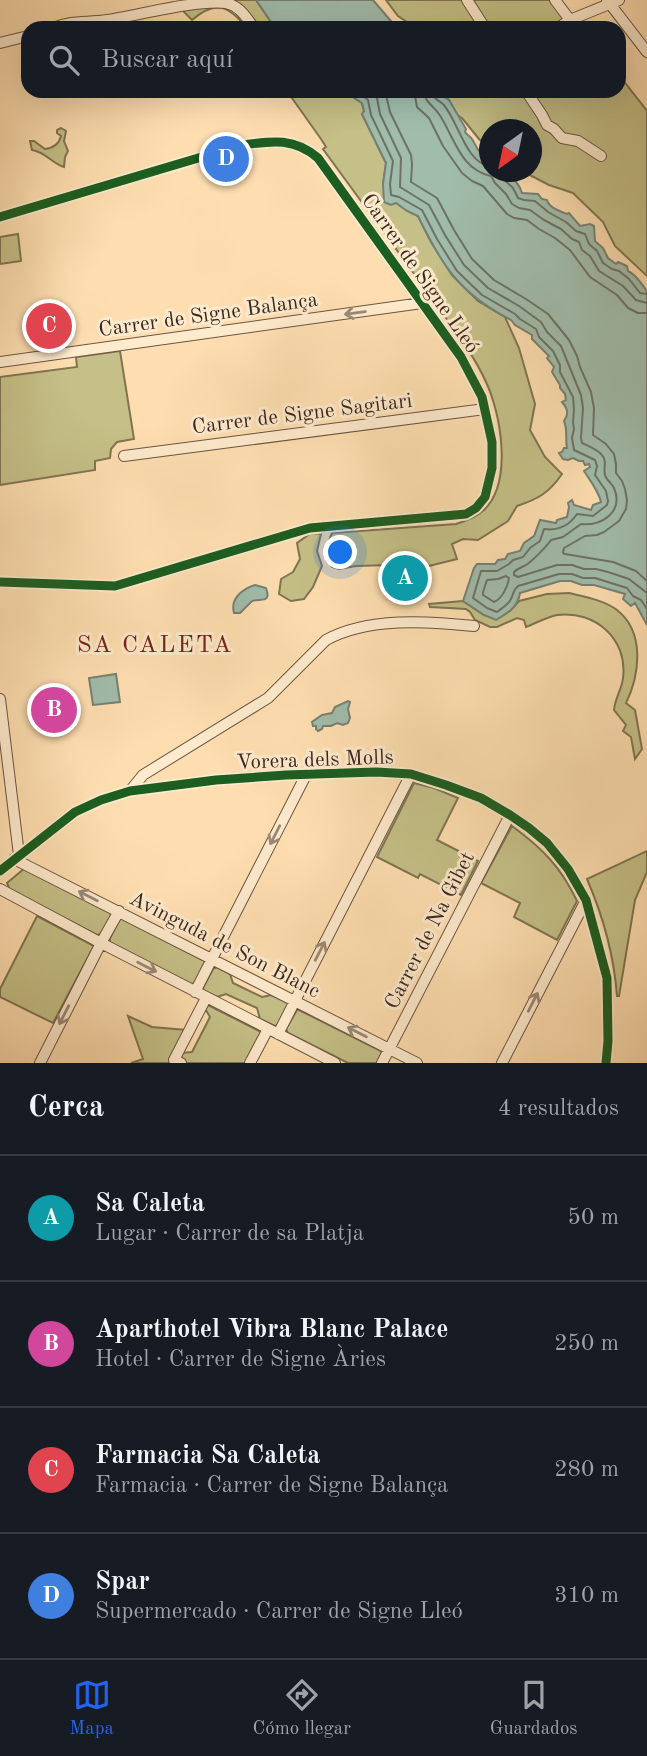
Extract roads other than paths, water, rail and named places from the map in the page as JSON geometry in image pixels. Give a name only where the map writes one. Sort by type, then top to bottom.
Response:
[{"type":"street","points":[[467,0],[480,21]]},
{"type":"street","points":[[555,0],[570,20],[612,1],[626,21]]},
{"type":"street","points":[[106,21],[190,3],[215,2],[228,3],[241,10],[249,21]]},
{"type":"street","points":[[626,21],[647,52]]},
{"type":"street","points":[[0,43],[21,38]]},
{"type":"street","points":[[531,98],[547,125],[562,138],[579,141],[601,156]]},
{"type":"street","name":"Carrer de Signe Lleó","points":[[0,217],[242,145],[273,141],[293,143],[318,158],[461,357],[482,397],[492,442],[490,481],[485,497],[476,508],[466,514],[310,528],[115,586],[0,582]]},
{"type":"street","name":"Carrer de Signe Balança","points":[[0,362],[422,303]]},
{"type":"street","name":"Carrer de Signe Sagitari","points":[[124,456],[485,409]]},
{"type":"street","points":[[130,792],[143,775],[268,698],[326,640],[336,634],[409,622],[474,626]]},
{"type":"street","points":[[0,699],[16,857]]},
{"type":"street","name":"Vorera dels Molls","points":[[0,871],[75,813],[101,800],[130,792],[216,780],[376,772],[411,774],[446,785],[481,798],[510,815],[547,843],[568,869],[586,900],[607,978],[606,1063]]},
{"type":"street","points":[[250,1063],[295,1001],[411,774]]},
{"type":"street","points":[[195,992],[306,775]]},
{"type":"street","name":"Carrer de Na Gibet","points":[[382,1063],[510,815]]},
{"type":"street","name":"Avinguda de Son Blanc","points":[[16,857],[417,1063]]},
{"type":"street","points":[[0,889],[335,1063]]},
{"type":"street","points":[[502,1063],[586,900]]},
{"type":"street","points":[[40,1063],[119,911]]},
{"type":"street","points":[[181,1063],[174,1060],[206,998]]},
{"type":"water","points":[[256,0],[373,0],[391,21],[270,21]]},
{"type":"water","points":[[354,98],[446,98],[479,151],[479,182],[516,182],[522,193],[538,194],[555,209],[569,213],[580,226],[594,226],[595,241],[603,248],[608,258],[616,264],[618,262],[627,266],[628,271],[647,291],[647,625],[635,603],[631,606],[623,599],[625,594],[571,581],[560,581],[520,593],[515,606],[496,620],[463,601],[477,564],[495,564],[498,560],[505,559],[508,554],[520,551],[524,543],[534,536],[540,520],[556,523],[557,520],[567,517],[568,503],[572,500],[574,505],[591,510],[593,505],[601,502],[584,471],[590,467],[589,464],[585,465],[583,461],[573,458],[563,459],[559,453],[567,448],[564,421],[567,412],[562,402],[566,400],[552,372],[554,367],[547,358],[549,356],[532,339],[532,335],[465,289],[435,250],[418,216],[396,203],[391,205],[384,202],[386,163],[362,114],[362,103]]},
{"type":"water","points":[[255,585],[266,588],[266,598],[252,601],[240,613],[234,613],[234,603],[238,595]]},
{"type":"water","points":[[116,674],[120,702],[93,705],[89,678]]},
{"type":"water","points":[[348,701],[348,723],[323,726],[318,731],[316,726],[313,726],[312,722],[322,715],[332,713],[335,707]]},
{"type":"place","name":"Spar","points":[[226,159]]},
{"type":"place","name":"Farmacia Sa Caleta","points":[[49,326]]},
{"type":"place","name":"Sa Caleta","points":[[405,578]]},
{"type":"place","name":"Aparthotel Vibra Blanc Palace","points":[[54,710]]},
{"type":"district","name":"SA CALETA","points":[[155,644]]}]
